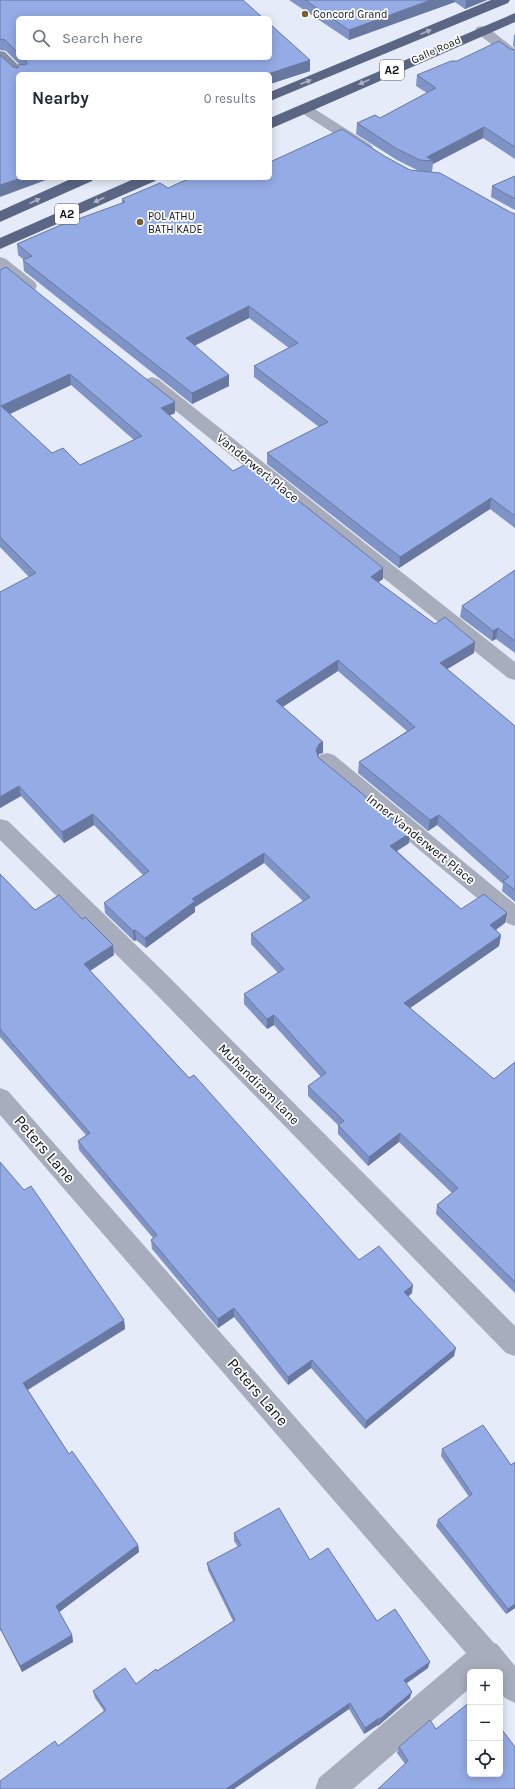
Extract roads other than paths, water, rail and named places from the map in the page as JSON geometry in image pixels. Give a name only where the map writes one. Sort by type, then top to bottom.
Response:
[{"type":"highway","name":"Galle Road","points":[[272,96],[503,0]]},
{"type":"highway","name":"Galle Road","points":[[272,123],[482,30],[515,17]]},
{"type":"highway","name":"A2","points":[[0,217],[82,180]]},
{"type":"highway","name":"A2","points":[[0,244],[131,181]]},
{"type":"street","points":[[482,30],[515,56]]},
{"type":"street","points":[[0,55],[18,72]]},
{"type":"street","points":[[305,109],[378,155]]},
{"type":"street","points":[[0,262],[43,297]]},
{"type":"street","name":"Vanderwert Place","points":[[136,371],[515,673]]},
{"type":"street","name":"Inner Vanderwert Place","points":[[326,761],[515,917]]},
{"type":"street","name":"Muhandiram Lane","points":[[0,827],[165,988],[515,1344]]},
{"type":"street","name":"Peters Lane","points":[[0,1098],[487,1654],[515,1688]]},
{"type":"street","points":[[330,1789],[487,1654]]},
{"type":"place","name":"Concord Grand","points":[[305,14]]},
{"type":"place","name":"POL ATHU BATH KADE","points":[[140,222]]}]
